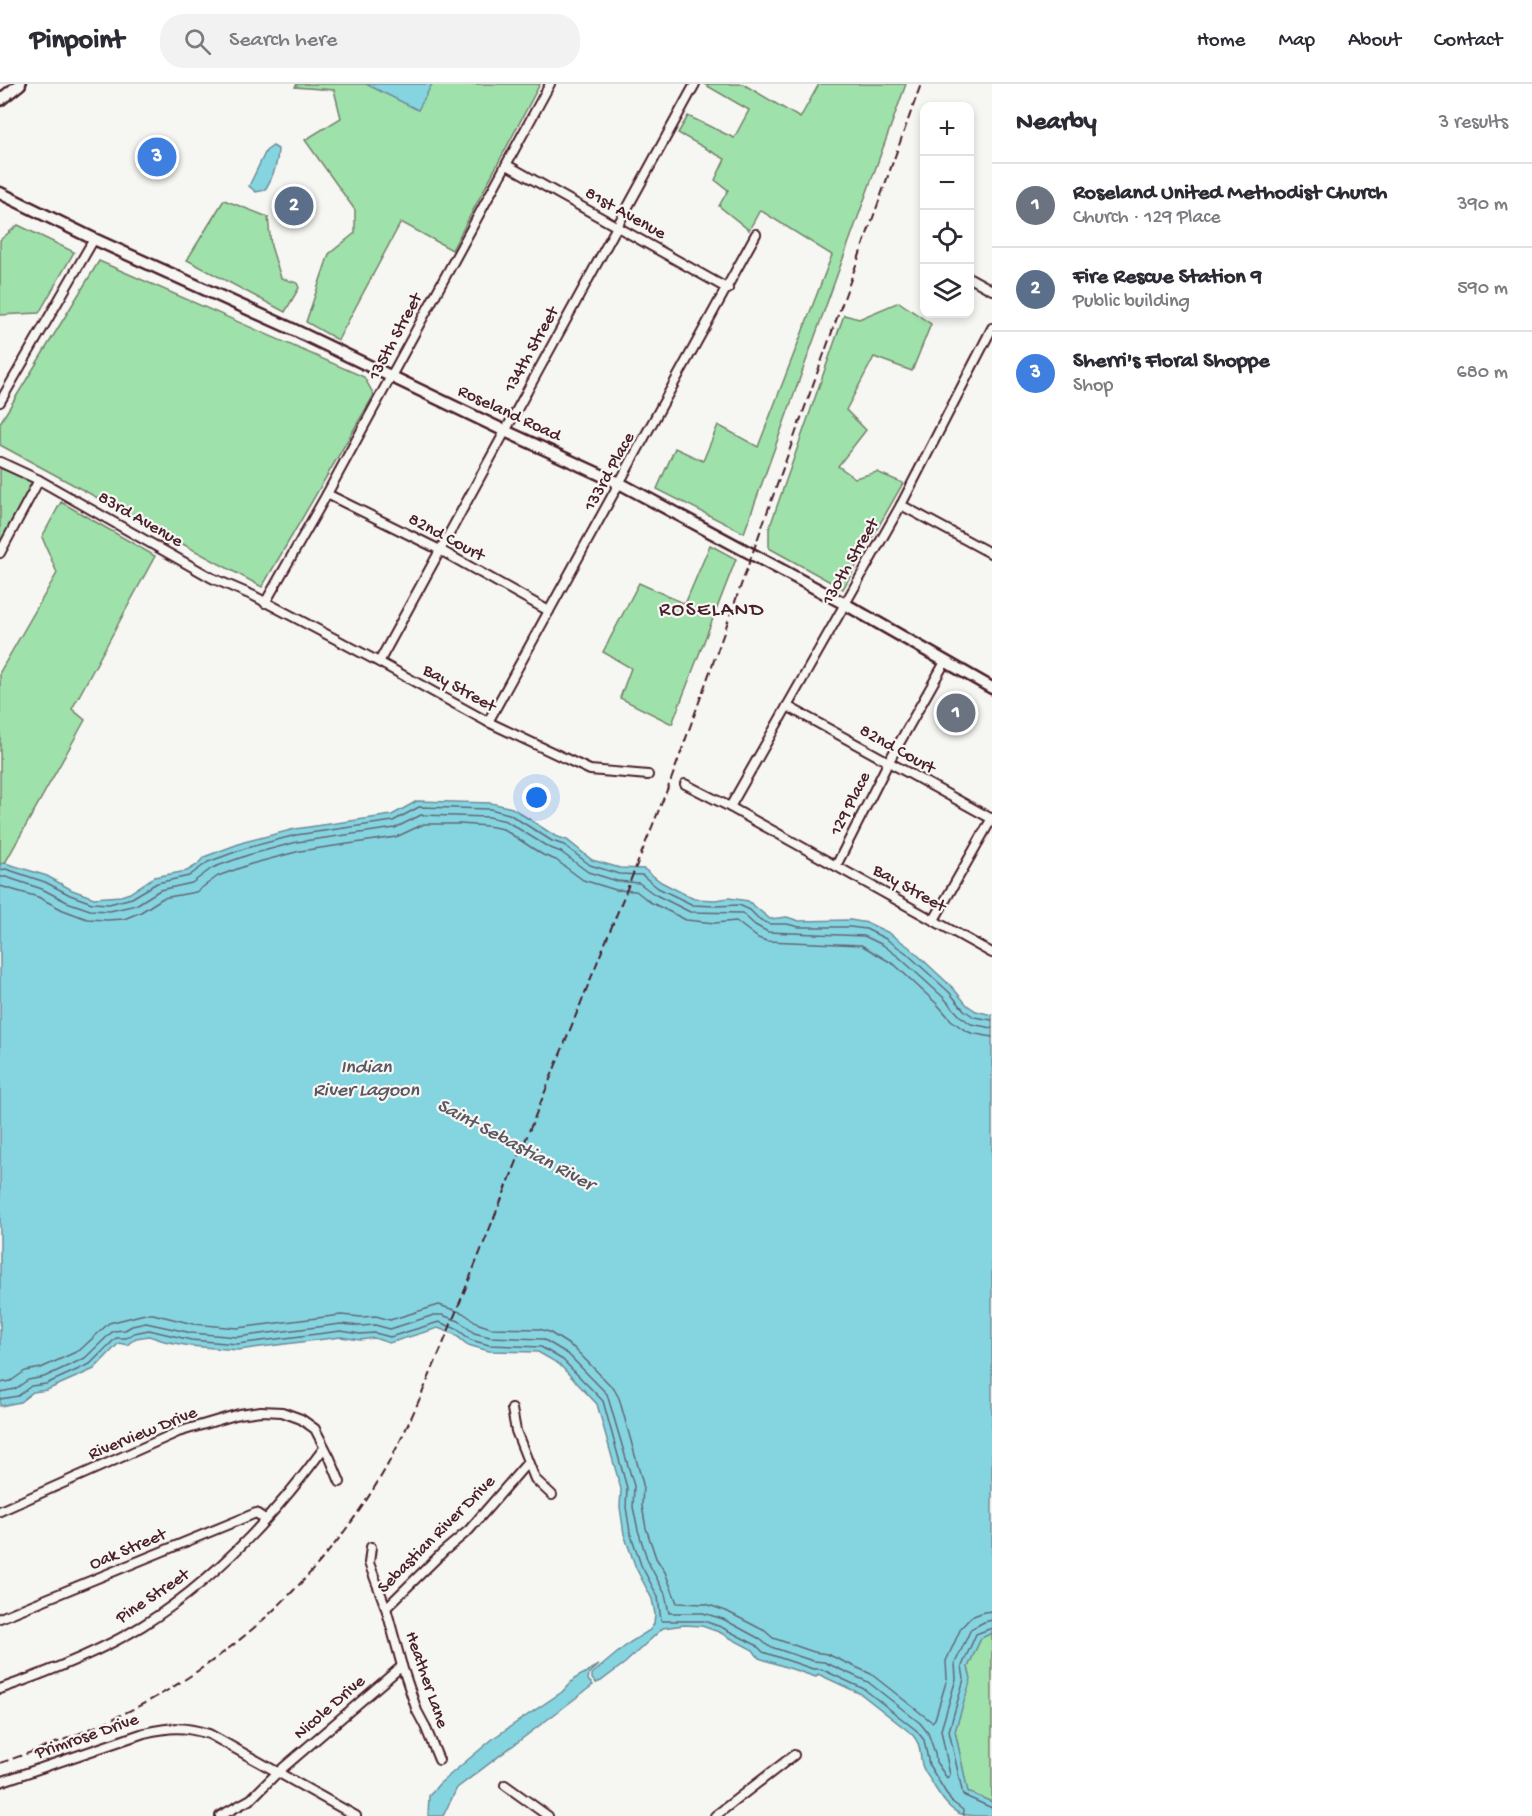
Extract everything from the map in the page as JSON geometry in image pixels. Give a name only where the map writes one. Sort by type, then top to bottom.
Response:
[{"type":"main road","points":[[0,100],[20,84]]},
{"type":"main road","name":"Roseland Road","points":[[0,193],[94,240],[288,327],[621,484],[844,604],[992,688]]},
{"type":"street","name":"135th Street","points":[[265,603],[327,495],[550,84]]},
{"type":"street","name":"134th Street","points":[[380,662],[695,84]]},
{"type":"street","name":"81st Avenue","points":[[507,165],[728,289]]},
{"type":"street","name":"133rd Place","points":[[488,722],[621,484],[756,234]]},
{"type":"street","points":[[0,402],[94,240]]},
{"type":"street","points":[[974,281],[992,290]]},
{"type":"street","name":"130th Street","points":[[730,807],[901,505],[992,328]]},
{"type":"street","name":"83rd Avenue","points":[[0,462],[39,480],[212,578],[265,603]]},
{"type":"street","points":[[0,553],[39,480]]},
{"type":"street","name":"82nd Court","points":[[327,495],[440,550],[549,611]]},
{"type":"street","points":[[901,505],[992,554]]},
{"type":"street","name":"Bay Street","points":[[265,603],[380,662],[488,722],[590,770],[648,775]]},
{"type":"street","name":"129 Place","points":[[836,867],[888,763],[945,662]]},
{"type":"street","name":"82nd Court","points":[[787,706],[992,819]]},
{"type":"street","name":"Bay Street","points":[[685,784],[992,953]]},
{"type":"street","points":[[934,920],[992,819]]},
{"type":"street","points":[[512,1409],[516,1431],[528,1462],[536,1479],[552,1495]]},
{"type":"street","name":"Riverview Drive","points":[[0,1511],[178,1432],[239,1414],[261,1411],[282,1412],[301,1419],[315,1429],[324,1448]]},
{"type":"street","points":[[324,1448],[340,1482]]},
{"type":"street","name":"Pine Street","points":[[0,1689],[55,1670],[141,1626],[197,1586],[238,1549],[294,1488],[324,1448]]},
{"type":"street","name":"Sebastian River Drive","points":[[371,1547],[369,1563],[386,1608],[444,1551],[469,1530],[528,1462]]},
{"type":"street","name":"Oak Street","points":[[0,1618],[256,1513],[265,1519]]},
{"type":"street","name":"Heather Lane","points":[[386,1608],[417,1711],[439,1761]]},
{"type":"street","name":"Nicole Drive","points":[[220,1816],[251,1799],[277,1773],[402,1666]]},
{"type":"street","name":"Primrose Drive","points":[[0,1782],[167,1727],[186,1727],[209,1734],[277,1773]]},
{"type":"street","points":[[715,1816],[794,1755]]},
{"type":"street","points":[[277,1773],[356,1816]]},
{"type":"street","points":[[505,1785],[548,1816]]},
{"type":"green space","points":[[297,84],[540,84],[452,250],[401,222],[338,340],[306,322],[329,254],[355,233],[355,210],[305,140],[341,118],[334,90],[295,87]]},
{"type":"green space","points":[[704,84],[743,84],[800,118],[819,84],[906,84],[744,533],[657,489],[675,448],[703,461],[718,425],[758,447],[832,255],[760,210],[749,230],[719,206],[728,190],[715,180],[725,159],[678,133],[688,116],[734,138],[749,110]]},
{"type":"green space","points":[[224,200],[268,217],[271,246],[281,278],[297,283],[299,288],[285,312],[187,260]]},
{"type":"green space","points":[[18,225],[74,252],[39,313],[0,315],[0,240]]},
{"type":"green space","points":[[99,261],[364,377],[374,395],[262,587],[0,445],[0,423]]},
{"type":"green space","points":[[899,302],[931,324],[912,371],[874,357],[846,410],[866,430],[838,466],[855,478],[877,472],[903,483],[843,589],[769,548],[769,529],[844,315],[859,319]]},
{"type":"green space","points":[[0,468],[36,483],[0,548]]},
{"type":"green space","points":[[61,502],[155,556],[72,709],[85,720],[5,863],[0,864],[0,672],[57,573],[42,537]]},
{"type":"green space","points":[[710,545],[736,559],[672,724],[620,698],[631,668],[603,652],[639,583],[685,604]]},
{"type":"green space","points":[[992,1633],[992,1802],[968,1793],[955,1731],[970,1679],[968,1667],[981,1638]]},
{"type":"water","points":[[366,84],[432,84],[418,110]]},
{"type":"water","points":[[273,146],[278,149],[275,170],[265,190],[256,192],[249,186],[266,151]]},
{"type":"water","name":"Indian River Lagoon","points":[[417,801],[491,803],[512,808],[555,836],[567,840],[592,860],[620,868],[644,869],[661,882],[694,899],[729,898],[748,901],[770,919],[787,917],[799,921],[850,920],[868,923],[889,933],[909,947],[953,988],[967,1005],[976,1011],[992,1015],[992,1633],[981,1638],[968,1667],[971,1679],[955,1731],[968,1792],[992,1802],[992,1816],[971,1816],[951,1809],[924,1770],[919,1745],[912,1734],[861,1694],[818,1674],[816,1677],[759,1658],[753,1650],[719,1632],[702,1626],[684,1625],[663,1628],[625,1663],[601,1681],[596,1683],[592,1679],[592,1674],[629,1643],[650,1630],[654,1624],[655,1614],[652,1599],[636,1568],[624,1534],[620,1507],[621,1489],[597,1404],[559,1364],[538,1352],[489,1351],[468,1345],[454,1334],[438,1328],[389,1343],[374,1338],[360,1340],[341,1337],[238,1350],[190,1346],[149,1336],[136,1338],[127,1345],[119,1343],[94,1369],[47,1390],[33,1392],[20,1402],[0,1406],[0,864],[5,863],[47,876],[72,890],[94,898],[121,896],[130,893],[154,877],[187,871],[204,857],[244,842],[295,829],[392,815]]},
{"type":"water","points":[[599,1665],[589,1674],[588,1680],[593,1685],[457,1788],[443,1816],[428,1816],[429,1796],[439,1784],[495,1737],[562,1692],[574,1679]]},
{"type":"railway","points":[[0,1763],[124,1714],[163,1693],[228,1649],[287,1597],[314,1568],[339,1538],[383,1473],[414,1412],[441,1349],[671,780],[921,84]]},
{"type":"place","name":"Sherri's Floral Shoppe","points":[[157,157]]},
{"type":"place","name":"Fire Rescue Station 9","points":[[294,206]]},
{"type":"place","name":"Roseland United Methodist Church","points":[[956,713]]},
{"type":"district","name":"ROSELAND","points":[[712,611]]},
{"type":"water label","name":"Saint Sebastian River","points":[[515,1146]]}]
